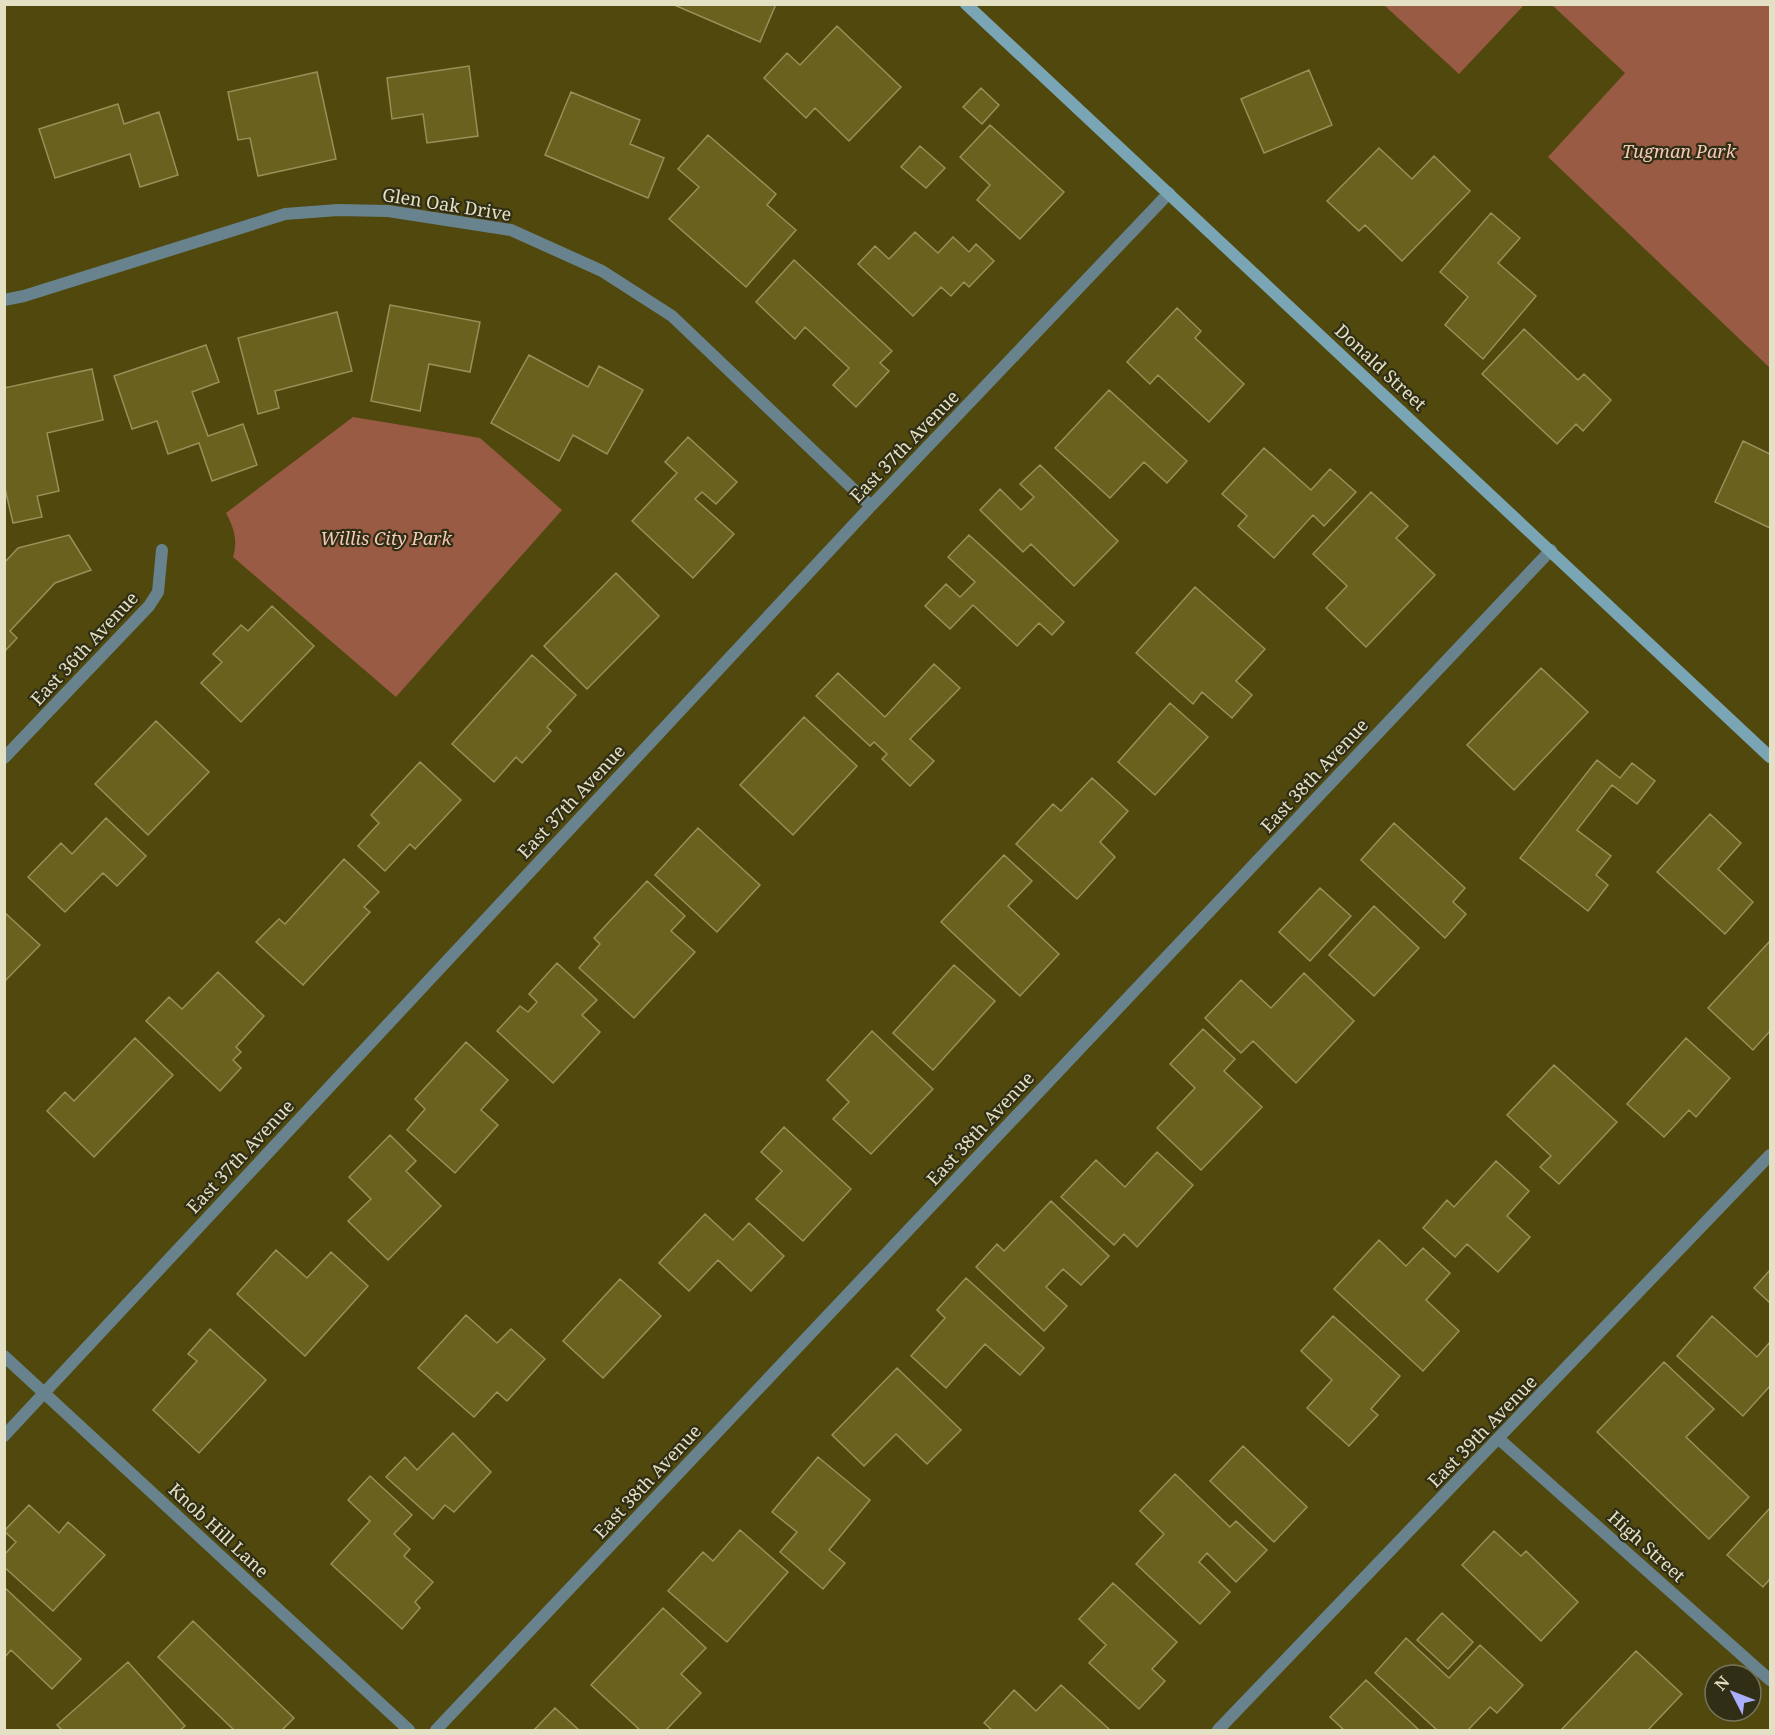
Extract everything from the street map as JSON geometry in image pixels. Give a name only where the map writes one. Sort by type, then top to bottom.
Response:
[{"type":"street","name":"Donald Street","points":[[966,4],[1770,757]]},
{"type":"street","name":"East 37th Avenue","points":[[4,1436],[871,506],[1169,194]]},
{"type":"street","name":"Glen Oak Drive","points":[[4,300],[24,296],[285,214],[338,210],[388,211],[511,230],[602,271],[672,316],[871,506]]},
{"type":"street","name":"East 36th Avenue","points":[[4,758],[150,606],[158,592],[162,550]]},
{"type":"street","name":"East 38th Avenue","points":[[436,1731],[1551,550]]},
{"type":"street","name":"East 39th Avenue","points":[[1218,1731],[1770,1155]]},
{"type":"street","name":"Knob Hill Lane","points":[[4,1356],[409,1731]]},
{"type":"street","name":"High Street","points":[[1499,1439],[1770,1680]]},
{"type":"green space","points":[[1384,5],[1524,5],[1459,74]]},
{"type":"green space","name":"Tugman Park","points":[[1552,5],[1770,5],[1770,368],[1548,157],[1625,73]]},
{"type":"green space","name":"Willis City Park","points":[[353,417],[480,438],[562,510],[396,697],[233,557],[234,534],[226,513]]},
{"type":"building","points":[[672,4],[776,4],[760,42]]},
{"type":"building","points":[[837,26],[901,87],[849,141],[815,108],[806,118],[764,78],[787,53],[800,65]]},
{"type":"building","points":[[469,66],[478,136],[427,143],[423,114],[392,119],[387,78]]},
{"type":"building","points":[[1309,70],[1332,125],[1264,153],[1241,99]]},
{"type":"building","points":[[317,72],[336,159],[258,176],[250,138],[238,140],[228,92]]},
{"type":"building","points":[[981,88],[999,105],[982,124],[963,107]]},
{"type":"building","points":[[571,92],[640,120],[630,144],[664,158],[648,198],[545,155]]},
{"type":"building","points":[[118,104],[124,124],[159,112],[178,175],[140,187],[130,154],[55,178],[39,129]]},
{"type":"building","points":[[990,125],[1064,192],[1020,239],[977,200],[990,185],[960,157]]},
{"type":"building","points":[[708,135],[776,194],[767,205],[796,230],[746,287],[669,219],[699,187],[678,169]]},
{"type":"building","points":[[920,146],[945,168],[926,188],[901,167]]},
{"type":"building","points":[[1379,148],[1412,179],[1434,156],[1470,191],[1402,261],[1365,225],[1359,231],[1327,201]]},
{"type":"building","points":[[1491,213],[1520,238],[1498,263],[1536,296],[1483,359],[1445,325],[1468,297],[1440,272]]},
{"type":"building","points":[[915,232],[938,253],[953,237],[969,252],[976,244],[994,261],[969,287],[964,282],[951,296],[941,287],[913,316],[858,264],[875,246],[889,259]]},
{"type":"building","points":[[794,260],[892,351],[880,363],[889,371],[856,407],[833,385],[849,368],[805,327],[795,339],[756,302]]},
{"type":"building","points":[[390,305],[480,322],[470,372],[429,364],[420,411],[371,401]]},
{"type":"building","points":[[1177,308],[1201,331],[1195,338],[1244,384],[1209,422],[1158,375],[1150,384],[1127,362]]},
{"type":"building","points":[[337,312],[352,371],[275,391],[279,408],[258,414],[238,338]]},
{"type":"building","points":[[1524,329],[1578,380],[1584,374],[1611,400],[1583,431],[1576,424],[1557,444],[1482,374]]},
{"type":"building","points":[[206,345],[219,382],[192,392],[208,436],[243,424],[257,465],[212,481],[199,443],[168,454],[157,421],[132,429],[114,376]]},
{"type":"building","points":[[529,355],[588,387],[599,366],[643,390],[607,454],[573,435],[559,461],[491,423]]},
{"type":"building","points":[[92,369],[103,420],[47,433],[59,491],[37,496],[42,517],[13,523],[4,484],[4,388]]},
{"type":"building","points":[[1109,390],[1187,461],[1167,483],[1144,462],[1110,498],[1055,448]]},
{"type":"building","points":[[688,437],[737,482],[716,504],[702,492],[695,499],[734,534],[693,578],[632,521],[677,473],[665,462]]},
{"type":"building","points":[[1743,441],[1770,454],[1770,528],[1715,502]]},
{"type":"building","points":[[1264,448],[1311,490],[1330,469],[1356,492],[1324,526],[1313,515],[1274,558],[1238,526],[1247,516],[1222,494]]},
{"type":"building","points":[[1040,465],[1118,541],[1074,586],[1031,544],[1023,552],[980,510],[1000,489],[1021,510],[1034,497],[1020,484]]},
{"type":"building","points":[[1371,492],[1408,526],[1396,538],[1435,575],[1366,647],[1326,608],[1347,586],[1313,554]]},
{"type":"building","points":[[69,535],[91,570],[55,583],[10,631],[17,638],[4,652],[4,563],[18,548]]},
{"type":"building","points":[[969,535],[1064,622],[1052,635],[1039,623],[1017,646],[973,605],[950,629],[925,606],[946,584],[960,597],[975,582],[948,557]]},
{"type":"building","points":[[616,573],[659,616],[587,689],[544,646]]},
{"type":"building","points":[[1195,587],[1265,649],[1236,681],[1252,695],[1232,718],[1202,692],[1193,704],[1136,653]]},
{"type":"building","points":[[272,606],[314,646],[241,722],[201,683],[222,662],[213,654],[241,625],[248,631]]},
{"type":"building","points":[[532,655],[576,695],[547,727],[551,731],[522,763],[516,757],[494,782],[452,744]]},
{"type":"building","points":[[934,664],[960,688],[910,739],[934,761],[910,786],[882,759],[887,754],[874,742],[870,746],[816,696],[838,673],[885,717]]},
{"type":"building","points":[[1541,668],[1588,712],[1514,790],[1467,745]]},
{"type":"building","points":[[1170,703],[1208,737],[1155,795],[1118,762]]},
{"type":"building","points":[[804,717],[857,766],[793,835],[740,785]]},
{"type":"building","points":[[156,721],[209,772],[148,835],[95,784]]},
{"type":"building","points":[[1597,760],[1620,778],[1632,763],[1655,781],[1637,804],[1612,785],[1577,830],[1611,856],[1596,875],[1608,885],[1588,911],[1520,858]]},
{"type":"building","points":[[420,762],[461,800],[415,849],[410,844],[385,871],[358,846],[379,823],[371,815]]},
{"type":"building","points":[[1092,778],[1128,811],[1100,842],[1115,857],[1077,899],[1016,844],[1053,804],[1061,811]]},
{"type":"building","points":[[1710,814],[1741,843],[1718,869],[1753,902],[1725,934],[1657,872]]},
{"type":"building","points":[[106,818],[146,856],[117,886],[103,873],[65,912],[28,877],[61,843],[72,854]]},
{"type":"building","points":[[1394,823],[1465,888],[1453,902],[1466,914],[1445,938],[1361,860]]},
{"type":"building","points":[[698,828],[760,885],[717,932],[655,875]]},
{"type":"building","points":[[1004,855],[1032,881],[1008,906],[1059,954],[1020,996],[941,922]]},
{"type":"building","points":[[344,859],[379,892],[364,907],[370,912],[303,985],[256,942],[279,919],[285,924]]},
{"type":"building","points":[[647,881],[685,916],[671,931],[695,952],[634,1018],[579,968],[600,944],[594,938]]},
{"type":"building","points":[[1320,888],[1351,916],[1310,961],[1279,932]]},
{"type":"building","points":[[1374,906],[1419,948],[1374,996],[1329,955]]},
{"type":"building","points":[[4,912],[40,945],[4,982]]},
{"type":"building","points":[[1770,941],[1770,1031],[1753,1050],[1708,1008]]},
{"type":"building","points":[[557,963],[597,1000],[582,1015],[600,1032],[553,1083],[497,1031],[520,1006],[528,1012],[537,1002],[529,994]]},
{"type":"building","points":[[954,965],[995,1001],[933,1070],[893,1033]]},
{"type":"building","points":[[218,972],[264,1016],[236,1047],[241,1052],[233,1060],[241,1068],[220,1091],[146,1021],[169,997],[182,1009]]},
{"type":"building","points":[[1304,973],[1354,1021],[1296,1083],[1253,1041],[1241,1053],[1205,1018],[1241,980],[1271,1008]]},
{"type":"building","points":[[1203,1029],[1235,1059],[1224,1071],[1262,1107],[1201,1170],[1157,1128],[1195,1088],[1170,1064]]},
{"type":"building","points":[[872,1031],[933,1089],[871,1154],[833,1119],[849,1102],[827,1080]]},
{"type":"building","points":[[135,1038],[173,1075],[94,1157],[47,1111],[65,1092],[74,1101]]},
{"type":"building","points":[[1686,1038],[1730,1078],[1696,1117],[1689,1110],[1664,1137],[1627,1104]]},
{"type":"building","points":[[466,1042],[508,1080],[481,1110],[498,1125],[455,1173],[407,1130],[425,1109],[415,1099]]},
{"type":"building","points":[[1554,1065],[1617,1122],[1559,1184],[1540,1167],[1551,1156],[1507,1115]]},
{"type":"building","points":[[784,1127],[851,1189],[803,1241],[756,1199],[782,1171],[761,1152]]},
{"type":"building","points":[[390,1135],[416,1161],[406,1171],[441,1206],[388,1260],[348,1221],[371,1199],[349,1177]]},
{"type":"building","points":[[1157,1152],[1193,1185],[1137,1247],[1124,1234],[1114,1245],[1061,1197],[1096,1160],[1125,1187]]},
{"type":"building","points":[[1496,1161],[1529,1191],[1507,1216],[1530,1237],[1498,1272],[1467,1244],[1455,1257],[1423,1228],[1447,1200],[1454,1207]]},
{"type":"building","points":[[1051,1201],[1109,1256],[1081,1285],[1063,1269],[1046,1287],[1067,1306],[1044,1331],[976,1267],[997,1244],[1004,1251]]},
{"type":"building","points":[[705,1214],[733,1240],[749,1223],[784,1256],[751,1291],[718,1260],[689,1291],[659,1263]]},
{"type":"building","points":[[1379,1240],[1406,1266],[1423,1248],[1450,1273],[1426,1300],[1459,1331],[1423,1371],[1334,1289]]},
{"type":"building","points":[[276,1250],[307,1278],[331,1252],[368,1286],[305,1356],[237,1294]]},
{"type":"building","points":[[1770,1270],[1770,1303],[1754,1288]]},
{"type":"building","points":[[966,1278],[1044,1348],[1020,1375],[985,1344],[946,1388],[911,1356],[945,1318],[937,1310]]},
{"type":"building","points":[[620,1279],[661,1316],[603,1378],[563,1341]]},
{"type":"building","points":[[466,1315],[497,1343],[511,1329],[545,1359],[507,1401],[497,1392],[474,1417],[418,1368]]},
{"type":"building","points":[[1333,1316],[1400,1376],[1371,1409],[1378,1415],[1349,1446],[1307,1408],[1332,1380],[1301,1351]]},
{"type":"building","points":[[1712,1316],[1757,1357],[1770,1342],[1770,1386],[1743,1416],[1677,1356]]},
{"type":"building","points":[[210,1329],[266,1380],[199,1453],[153,1410],[197,1361],[188,1354]]},
{"type":"building","points":[[1664,1362],[1714,1409],[1686,1437],[1749,1497],[1709,1539],[1597,1432]]},
{"type":"building","points":[[897,1368],[961,1430],[927,1464],[896,1434],[864,1466],[832,1435]]},
{"type":"building","points":[[453,1433],[491,1472],[454,1512],[445,1505],[433,1519],[386,1477],[405,1457],[417,1470]]},
{"type":"building","points":[[1243,1446],[1307,1507],[1274,1542],[1210,1481]]},
{"type":"building","points":[[818,1457],[870,1500],[829,1550],[845,1563],[823,1589],[780,1552],[797,1532],[772,1512]]},
{"type":"building","points":[[1175,1474],[1230,1527],[1236,1521],[1267,1550],[1236,1582],[1207,1553],[1199,1562],[1230,1592],[1200,1624],[1136,1564],[1164,1534],[1140,1511]]},
{"type":"building","points":[[370,1476],[412,1515],[394,1534],[410,1549],[404,1556],[433,1582],[415,1602],[420,1608],[402,1629],[331,1564],[370,1521],[348,1500]]},
{"type":"building","points":[[29,1505],[59,1533],[68,1522],[105,1555],[53,1611],[4,1567],[4,1555],[16,1542],[4,1531]]},
{"type":"building","points":[[1770,1508],[1770,1579],[1763,1587],[1727,1555]]},
{"type":"building","points":[[740,1530],[788,1572],[727,1642],[668,1591],[703,1552],[713,1561]]},
{"type":"building","points":[[1494,1531],[1521,1556],[1526,1551],[1578,1602],[1541,1641],[1462,1565]]},
{"type":"building","points":[[1113,1583],[1177,1642],[1152,1669],[1165,1681],[1139,1709],[1089,1663],[1106,1645],[1079,1619]]},
{"type":"building","points":[[4,1587],[81,1659],[52,1689],[11,1650],[4,1658]]},
{"type":"building","points":[[663,1608],[706,1648],[681,1674],[701,1693],[666,1730],[640,1730],[591,1685]]},
{"type":"building","points":[[1442,1613],[1473,1642],[1448,1669],[1417,1640]]},
{"type":"building","points":[[193,1621],[294,1718],[282,1730],[234,1730],[158,1657]]},
{"type":"building","points":[[1406,1638],[1449,1678],[1480,1645],[1523,1685],[1497,1713],[1490,1707],[1468,1730],[1437,1730],[1375,1673]]},
{"type":"building","points":[[1636,1651],[1682,1694],[1648,1730],[1561,1730]]},
{"type":"building","points":[[128,1662],[185,1726],[180,1730],[62,1730],[57,1725]]},
{"type":"building","points":[[1366,1680],[1419,1730],[1344,1730],[1330,1717]]},
{"type":"building","points":[[1061,1685],[1110,1730],[992,1730],[984,1723],[1014,1690],[1036,1711]]},
{"type":"building","points":[[555,1708],[579,1730],[534,1730]]}]
